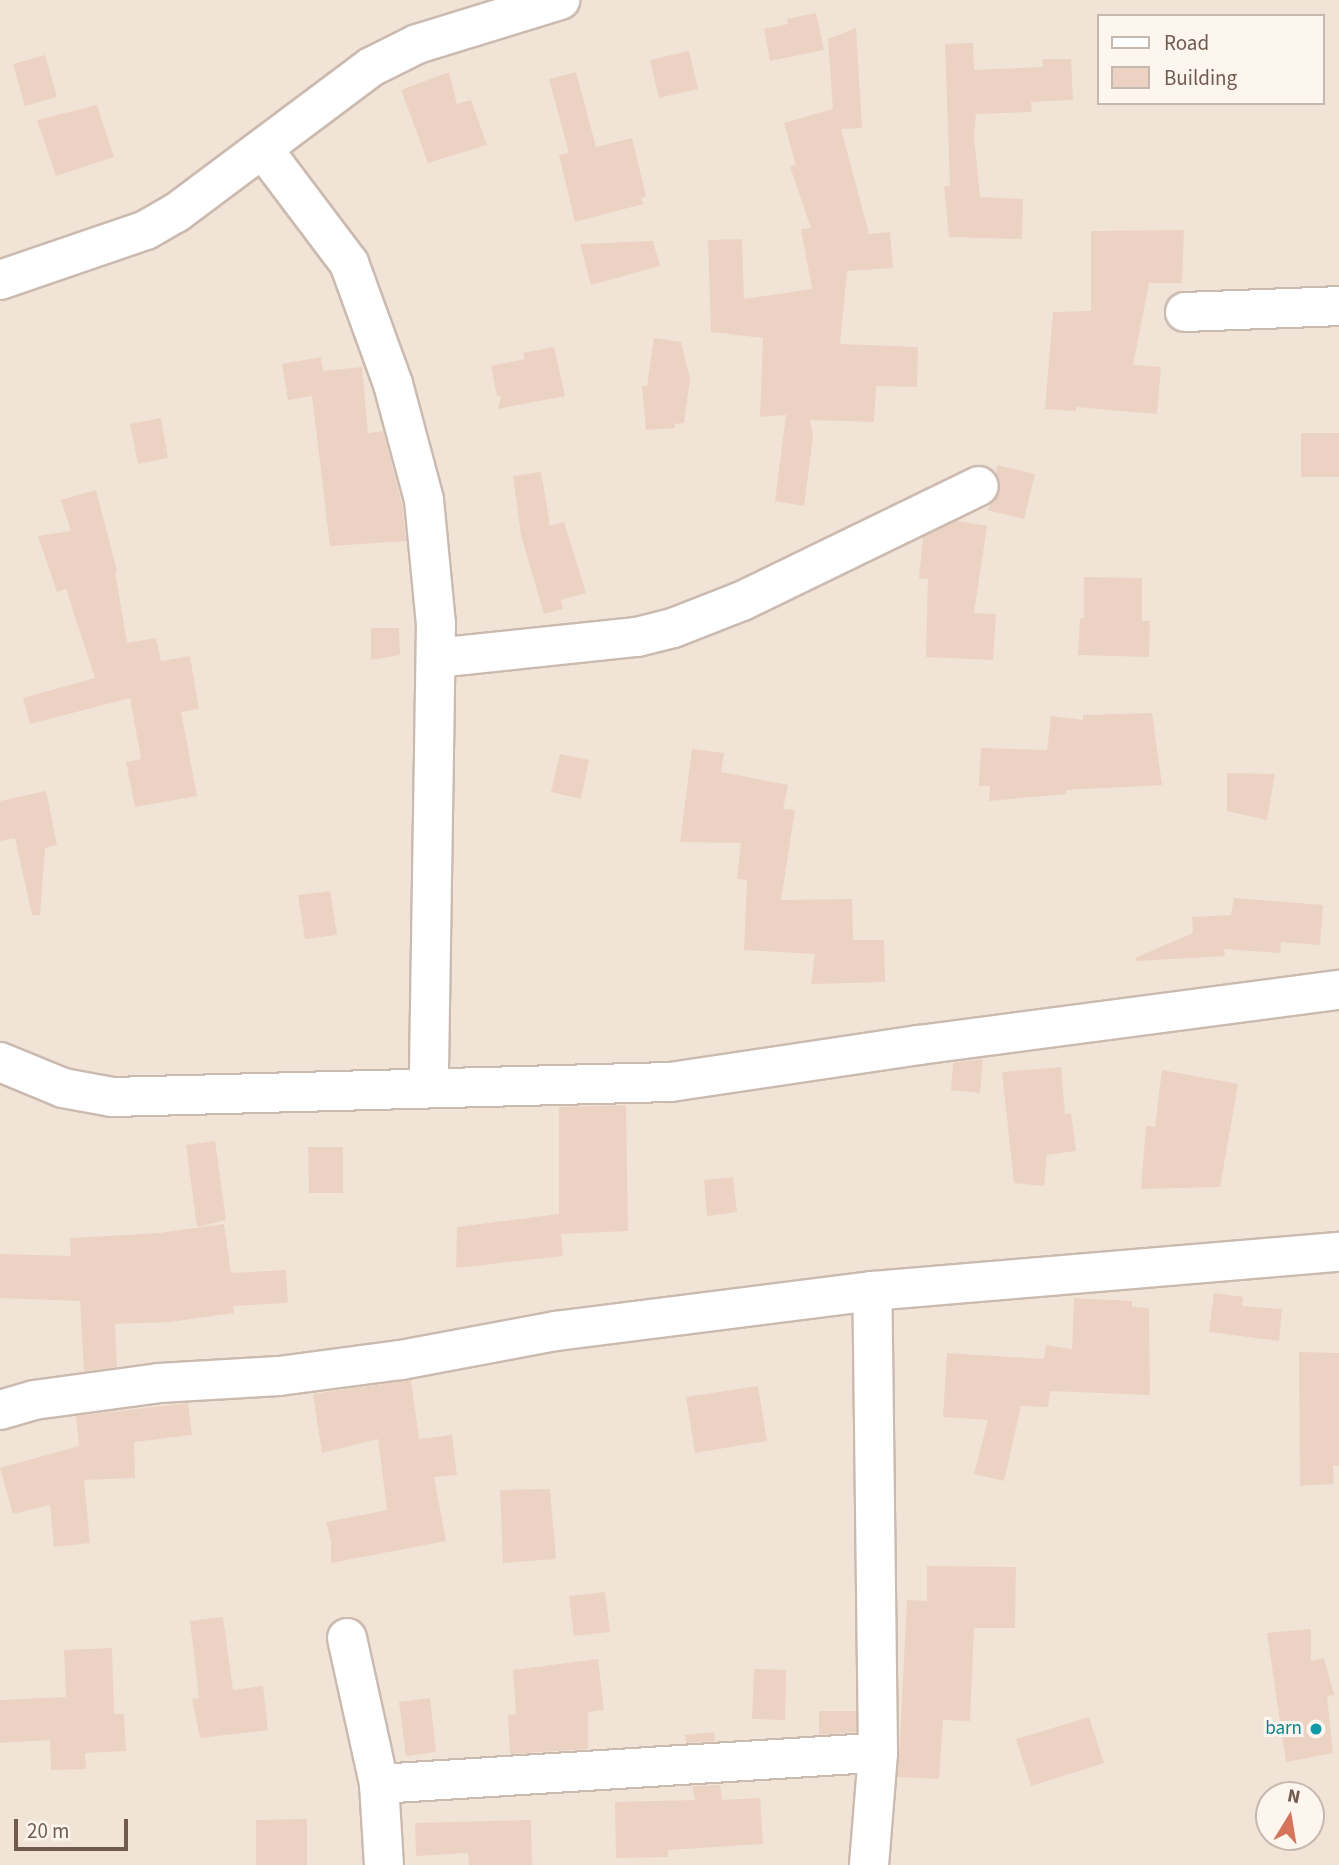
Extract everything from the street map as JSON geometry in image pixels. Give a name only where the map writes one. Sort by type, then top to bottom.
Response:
[{"type":"street","points":[[0,280],[146,230],[204,194],[372,67],[417,44],[560,0]]},
{"type":"street","points":[[263,149],[349,263],[393,384],[424,500],[436,624],[429,1087]]},
{"type":"street","points":[[1185,312],[1339,306]]},
{"type":"street","points":[[436,658],[637,637],[673,628],[742,601],[979,486]]},
{"type":"street","points":[[0,1062],[63,1088],[112,1097],[671,1082],[933,1043],[1339,990]]},
{"type":"street","points":[[0,1410],[48,1398],[159,1383],[279,1376],[387,1362],[556,1331],[872,1292],[1339,1252]]},
{"type":"street","points":[[869,1865],[878,1753],[872,1292]]},
{"type":"street","points":[[347,1638],[379,1784],[384,1865]]},
{"type":"street","points":[[379,1784],[878,1753]]},
{"type":"shaded area","points":[[0,0],[1339,0],[1339,1865],[0,1865]]},
{"type":"building","points":[[816,13],[824,50],[770,61],[764,29],[788,24],[787,19]]},
{"type":"building","points":[[856,28],[862,128],[841,129],[869,234],[890,232],[893,268],[847,271],[840,344],[918,347],[917,387],[876,386],[874,422],[810,420],[813,437],[804,506],[775,501],[786,415],[760,417],[763,338],[711,332],[708,240],[742,239],[744,299],[812,289],[801,229],[811,228],[790,167],[796,165],[784,123],[833,109],[828,39]]},
{"type":"building","points":[[973,43],[974,70],[1043,67],[1042,59],[1071,59],[1073,100],[1031,102],[1032,112],[976,114],[974,136],[980,197],[1023,199],[1022,239],[949,237],[944,186],[950,186],[945,44]]},
{"type":"building","points":[[689,51],[698,89],[659,98],[650,60]]},
{"type":"building","points":[[45,55],[57,97],[25,106],[13,64]]},
{"type":"building","points":[[449,72],[457,104],[471,100],[487,145],[428,163],[401,90]]},
{"type":"building","points":[[576,72],[596,147],[632,138],[646,196],[641,198],[643,204],[575,222],[559,155],[569,153],[549,79]]},
{"type":"building","points":[[97,105],[114,157],[56,176],[37,120]]},
{"type":"building","points":[[1184,230],[1182,283],[1149,283],[1133,365],[1161,367],[1157,414],[1076,407],[1076,411],[1045,409],[1053,312],[1091,311],[1091,231]]},
{"type":"building","points":[[653,241],[660,266],[591,285],[580,244]]},
{"type":"building","points":[[654,338],[681,342],[690,379],[684,423],[674,424],[675,428],[646,430],[642,386],[647,386]]},
{"type":"building","points":[[554,347],[565,396],[498,409],[501,396],[497,396],[491,366],[525,359],[523,353]]},
{"type":"building","points":[[321,357],[323,371],[362,367],[368,433],[383,431],[402,504],[406,541],[330,546],[312,396],[288,400],[282,364]]},
{"type":"building","points":[[161,418],[168,458],[138,464],[130,424]]},
{"type":"building","points":[[1301,433],[1339,433],[1339,477],[1301,477]]},
{"type":"building","points":[[997,465],[1035,474],[1024,519],[987,510],[1001,488],[996,473]]},
{"type":"building","points":[[541,472],[550,526],[564,522],[586,593],[561,600],[563,609],[544,614],[521,535],[513,476]]},
{"type":"building","points":[[96,490],[117,571],[115,572],[127,643],[156,638],[161,661],[190,656],[199,709],[181,712],[197,796],[135,807],[126,762],[141,759],[130,698],[30,724],[23,698],[95,678],[66,589],[57,592],[38,536],[71,531],[61,500]]},
{"type":"building","points":[[956,521],[987,526],[974,613],[996,614],[993,660],[926,657],[928,579],[919,578],[923,537]]},
{"type":"building","points":[[1084,577],[1142,578],[1142,621],[1150,621],[1149,657],[1078,655],[1080,618],[1084,618]]},
{"type":"building","points":[[371,628],[399,628],[400,655],[371,660]]},
{"type":"building","points":[[1152,713],[1162,785],[1066,790],[1066,794],[989,801],[990,786],[979,786],[981,748],[1047,750],[1051,716],[1083,720],[1083,715]]},
{"type":"building","points":[[692,749],[724,753],[721,772],[788,785],[783,809],[795,810],[781,900],[852,899],[853,940],[884,940],[885,982],[811,984],[815,954],[744,950],[747,880],[737,879],[741,843],[680,842]]},
{"type":"building","points":[[560,754],[589,760],[581,799],[551,792]]},
{"type":"building","points":[[1227,773],[1275,774],[1267,820],[1227,811]]},
{"type":"building","points":[[46,791],[57,845],[45,848],[40,915],[32,915],[15,838],[0,841],[0,801]]},
{"type":"building","points":[[330,891],[337,935],[305,939],[298,895]]},
{"type":"building","points":[[1234,898],[1323,905],[1320,945],[1281,942],[1280,953],[1224,949],[1225,956],[1136,961],[1135,958],[1193,933],[1192,917],[1231,915]]},
{"type":"building","points":[[983,1059],[980,1093],[951,1090],[953,1063]]},
{"type":"building","points":[[1061,1067],[1065,1114],[1071,1113],[1076,1151],[1047,1155],[1044,1186],[1014,1183],[1002,1072]]},
{"type":"building","points":[[1162,1070],[1238,1084],[1220,1187],[1141,1189],[1146,1126],[1155,1127]]},
{"type":"building","points":[[626,1105],[628,1231],[561,1234],[563,1256],[456,1268],[457,1227],[559,1214],[559,1107]]},
{"type":"building","points":[[215,1141],[226,1220],[197,1227],[186,1145]]},
{"type":"building","points":[[308,1147],[343,1147],[343,1193],[309,1193]]},
{"type":"building","points":[[733,1177],[737,1212],[707,1216],[704,1180]]},
{"type":"building","points":[[224,1224],[231,1273],[286,1270],[288,1303],[233,1306],[234,1313],[169,1322],[115,1324],[117,1367],[84,1371],[80,1301],[0,1298],[0,1254],[71,1256],[70,1238],[159,1233]]},
{"type":"building","points":[[1214,1293],[1243,1297],[1242,1306],[1282,1309],[1279,1341],[1209,1332]]},
{"type":"building","points":[[1074,1298],[1132,1301],[1132,1307],[1149,1308],[1150,1395],[1050,1391],[1048,1407],[1021,1406],[1004,1481],[974,1474],[988,1420],[943,1417],[947,1353],[1044,1359],[1046,1345],[1072,1349]]},
{"type":"building","points":[[1299,1352],[1339,1353],[1339,1466],[1333,1465],[1334,1484],[1300,1486]]},
{"type":"building","points":[[411,1380],[419,1439],[452,1435],[457,1475],[434,1477],[446,1541],[331,1563],[331,1541],[326,1522],[387,1510],[378,1439],[322,1453],[313,1394]]},
{"type":"building","points":[[758,1386],[767,1441],[695,1453],[686,1397]]},
{"type":"building","points":[[188,1403],[192,1435],[134,1442],[135,1478],[84,1480],[90,1543],[54,1547],[50,1505],[13,1514],[0,1468],[79,1446],[76,1416]]},
{"type":"building","points":[[550,1489],[556,1559],[503,1563],[500,1490]]},
{"type":"building","points":[[927,1566],[1016,1567],[1015,1628],[974,1628],[970,1721],[943,1720],[939,1779],[898,1777],[907,1600],[927,1601]]},
{"type":"building","points":[[605,1592],[610,1632],[574,1636],[569,1596]]},
{"type":"building","points":[[223,1617],[233,1690],[263,1686],[268,1730],[200,1738],[192,1699],[199,1698],[190,1621]]},
{"type":"building","points":[[1311,1629],[1311,1661],[1324,1658],[1334,1695],[1327,1696],[1333,1753],[1286,1762],[1267,1633]]},
{"type":"building","points":[[112,1648],[114,1714],[124,1714],[126,1751],[85,1753],[86,1769],[51,1770],[50,1740],[0,1743],[0,1700],[66,1697],[64,1650]]},
{"type":"building","points":[[598,1659],[604,1710],[588,1712],[588,1749],[510,1754],[508,1715],[516,1714],[513,1670]]},
{"type":"building","points":[[754,1669],[786,1670],[785,1720],[752,1719]]},
{"type":"building","points":[[430,1698],[436,1752],[406,1756],[399,1702]]},
{"type":"building","points":[[819,1711],[856,1711],[856,1732],[819,1735]]},
{"type":"building","points":[[1089,1717],[1104,1763],[1031,1786],[1016,1739]]},
{"type":"building","points":[[714,1732],[715,1741],[686,1743],[685,1735]]},
{"type":"building","points":[[720,1785],[722,1800],[760,1798],[763,1844],[668,1850],[668,1857],[616,1858],[615,1802],[695,1800],[692,1786]]},
{"type":"building","points":[[307,1819],[307,1865],[256,1865],[256,1820]]},
{"type":"building","points":[[531,1820],[532,1865],[469,1865],[468,1853],[416,1856],[415,1823]]},
{"type":"place","name":"barn","points":[[1316,1729]]}]
